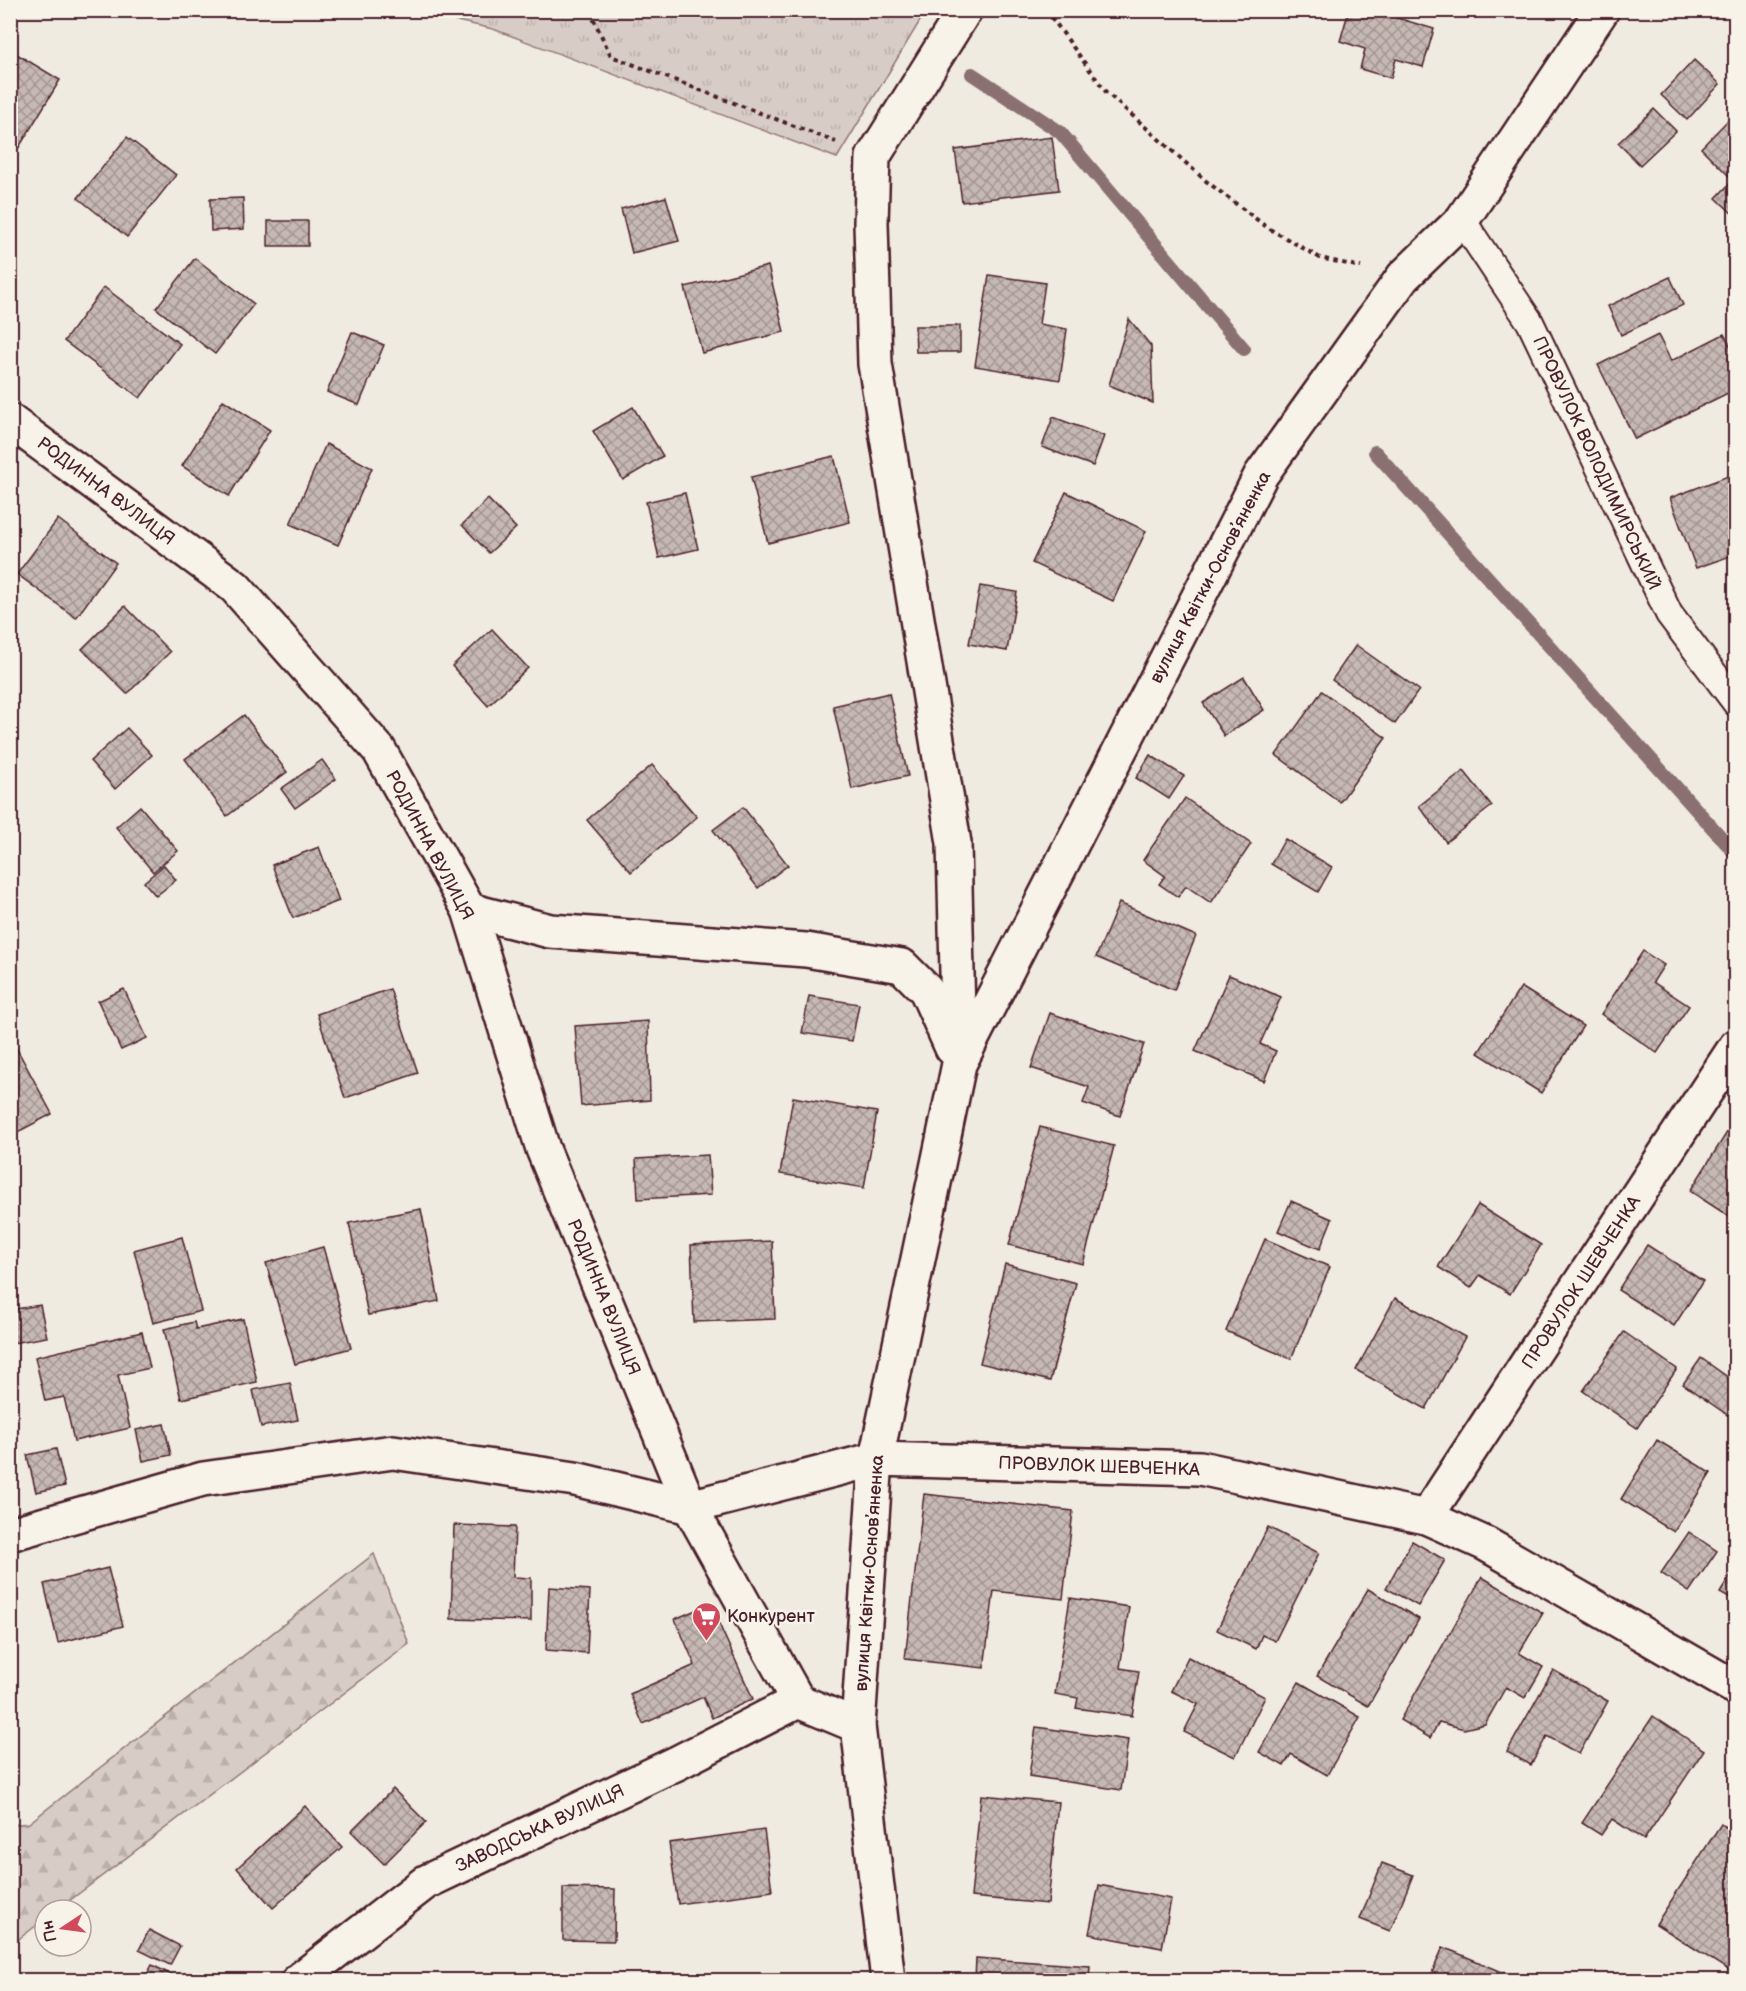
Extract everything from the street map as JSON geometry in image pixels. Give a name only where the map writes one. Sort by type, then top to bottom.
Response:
[{"type":"street","points":[[873,157],[965,10]]},
{"type":"street","name":"вулиця Квітки-Основʼяненка","points":[[959,1064],[1260,475],[1403,277],[1462,220],[1602,10]]},
{"type":"street","name":"вулиця Квітки-Основʼяненка","points":[[873,157],[870,223],[875,364],[954,843],[959,1064],[876,1459],[858,1726],[888,1980]]},
{"type":"street","name":"РОДИННА ВУЛИЦЯ","points":[[10,421],[235,587],[379,750],[469,910],[543,1149],[690,1507],[798,1701]]},
{"type":"street","points":[[469,910],[550,931],[806,950],[902,966],[926,990],[959,1064]]},
{"type":"street","name":"ПРОВУЛОК ШЕВЧЕНКА","points":[[1426,1517],[1736,1046]]},
{"type":"street","points":[[10,1534],[203,1479],[393,1452],[575,1479],[690,1507]]},
{"type":"street","name":"ПРОВУЛОК ШЕВЧЕНКА","points":[[690,1507],[876,1459],[1200,1468],[1426,1517],[1486,1544],[1736,1688]]},
{"type":"street","points":[[798,1701],[858,1726]]},
{"type":"street","name":"ЗАВОДСЬКА ВУЛИЦЯ","points":[[299,1980],[426,1882],[677,1763],[798,1701]]},
{"type":"lane","name":"ПРОВУЛОК ВОЛОДИМИРСЬКИЙ","points":[[1462,220],[1530,322],[1669,614],[1736,703]]},
{"type":"path","points":[[592,10],[593,18],[611,56],[873,157]]},
{"type":"path","points":[[1046,10],[1106,92],[1206,181],[1268,228],[1320,258],[1403,277]]},
{"type":"green space","points":[[412,11],[926,11],[837,158],[493,29]]},
{"type":"green space","points":[[374,1554],[409,1644],[73,1898],[33,1898],[33,1928],[20,1938],[11,1950],[11,1825],[29,1823]]},
{"type":"building","points":[[1349,10],[1371,10],[1434,29],[1423,67],[1396,59],[1391,78],[1360,69],[1365,49],[1340,41]]},
{"type":"building","points":[[10,50],[60,80],[10,162]]},
{"type":"building","points":[[1694,60],[1720,84],[1687,120],[1661,95]]},
{"type":"building","points":[[1654,109],[1676,131],[1640,165],[1618,143]]},
{"type":"building","points":[[1731,117],[1736,122],[1736,217],[1716,198],[1733,180],[1701,148]]},
{"type":"building","points":[[127,137],[176,175],[127,237],[78,198]]},
{"type":"building","points":[[1052,137],[1059,190],[962,202],[955,150]]},
{"type":"building","points":[[666,197],[679,241],[632,253],[621,209]]},
{"type":"building","points":[[243,198],[244,229],[211,231],[210,199]]},
{"type":"building","points":[[268,221],[308,221],[308,246],[268,246]]},
{"type":"building","points":[[195,258],[254,304],[215,354],[156,308]]},
{"type":"building","points":[[768,266],[784,332],[702,353],[685,287]]},
{"type":"building","points":[[989,275],[1045,283],[1039,324],[1067,329],[1060,380],[975,366]]},
{"type":"building","points":[[1670,277],[1683,305],[1621,335],[1608,306]]},
{"type":"building","points":[[104,287],[180,344],[140,398],[64,341]]},
{"type":"building","points":[[1129,319],[1151,346],[1153,403],[1109,385]]},
{"type":"building","points":[[915,326],[960,326],[960,352],[916,352]]},
{"type":"building","points":[[352,332],[384,345],[359,405],[327,392]]},
{"type":"building","points":[[1724,334],[1736,356],[1736,389],[1635,439],[1598,365],[1658,335],[1671,361]]},
{"type":"building","points":[[223,400],[270,430],[229,496],[182,466]]},
{"type":"building","points":[[633,407],[663,456],[623,480],[593,431]]},
{"type":"building","points":[[1053,417],[1104,436],[1093,466],[1042,447]]},
{"type":"building","points":[[326,444],[372,468],[338,545],[290,524]]},
{"type":"building","points":[[834,456],[850,522],[768,543],[751,477]]},
{"type":"building","points":[[1736,473],[1736,527],[1732,528],[1736,539],[1736,554],[1696,568],[1670,498]]},
{"type":"building","points":[[1066,492],[1146,531],[1113,601],[1032,563]]},
{"type":"building","points":[[685,493],[698,549],[659,558],[646,502]]},
{"type":"building","points":[[488,499],[516,528],[489,553],[462,525]]},
{"type":"building","points":[[58,519],[116,563],[76,618],[17,574]]},
{"type":"building","points":[[980,586],[1017,592],[1007,651],[969,644]]},
{"type":"building","points":[[125,606],[170,652],[127,694],[82,649]]},
{"type":"building","points":[[492,629],[528,668],[488,706],[452,666]]},
{"type":"building","points":[[1356,645],[1419,690],[1395,724],[1332,680]]},
{"type":"building","points":[[1244,677],[1264,710],[1224,736],[1203,703]]},
{"type":"building","points":[[1322,691],[1386,738],[1340,802],[1276,755]]},
{"type":"building","points":[[889,693],[908,776],[852,789],[833,706]]},
{"type":"building","points":[[244,715],[287,772],[227,816],[185,759]]},
{"type":"building","points":[[127,728],[152,755],[115,789],[90,761]]},
{"type":"building","points":[[1150,755],[1184,776],[1169,799],[1136,778]]},
{"type":"building","points":[[322,760],[336,779],[295,808],[281,789]]},
{"type":"building","points":[[652,765],[697,817],[631,872],[587,820]]},
{"type":"building","points":[[1464,771],[1492,806],[1446,842],[1419,806]]},
{"type":"building","points":[[1185,798],[1251,844],[1211,903],[1186,886],[1178,897],[1159,884],[1165,876],[1143,860]]},
{"type":"building","points":[[140,806],[178,851],[153,872],[116,827]]},
{"type":"building","points":[[743,807],[788,865],[758,888],[713,830]]},
{"type":"building","points":[[1285,839],[1332,867],[1318,892],[1271,864]]},
{"type":"building","points":[[319,847],[339,901],[293,918],[272,865]]},
{"type":"building","points":[[164,865],[176,880],[156,896],[144,882]]},
{"type":"building","points":[[1119,903],[1196,936],[1174,990],[1096,957]]},
{"type":"building","points":[[1643,951],[1664,965],[1653,982],[1689,1006],[1657,1053],[1601,1014]]},
{"type":"building","points":[[1229,975],[1281,997],[1260,1044],[1276,1051],[1264,1081],[1195,1051]]},
{"type":"building","points":[[1521,987],[1583,1026],[1541,1093],[1478,1053]]},
{"type":"building","points":[[124,989],[147,1038],[121,1050],[98,1001]]},
{"type":"building","points":[[390,989],[418,1073],[345,1098],[317,1014]]},
{"type":"building","points":[[809,996],[859,1004],[852,1041],[802,1033]]},
{"type":"building","points":[[1050,1013],[1144,1044],[1120,1116],[1083,1103],[1089,1087],[1031,1068]]},
{"type":"building","points":[[648,1021],[650,1100],[581,1106],[575,1026]]},
{"type":"building","points":[[10,1036],[52,1114],[10,1136]]},
{"type":"building","points":[[793,1097],[877,1112],[864,1188],[780,1174]]},
{"type":"building","points":[[1731,1126],[1736,1129],[1736,1221],[1690,1191]]},
{"type":"building","points":[[1040,1127],[1114,1146],[1083,1264],[1009,1245]]},
{"type":"building","points":[[708,1155],[711,1195],[638,1199],[636,1159]]},
{"type":"building","points":[[1291,1201],[1332,1219],[1320,1249],[1278,1231]]},
{"type":"building","points":[[1478,1205],[1541,1245],[1510,1294],[1480,1275],[1471,1288],[1438,1267]]},
{"type":"building","points":[[421,1209],[439,1301],[368,1315],[349,1223]]},
{"type":"building","points":[[182,1237],[201,1311],[153,1323],[134,1250]]},
{"type":"building","points":[[1265,1239],[1330,1267],[1291,1359],[1226,1331]]},
{"type":"building","points":[[772,1241],[775,1319],[694,1322],[691,1245]]},
{"type":"building","points":[[1647,1245],[1703,1281],[1674,1326],[1618,1290]]},
{"type":"building","points":[[323,1247],[351,1348],[295,1364],[266,1263]]},
{"type":"building","points":[[1005,1264],[1076,1283],[1050,1381],[980,1363]]},
{"type":"building","points":[[1395,1298],[1465,1337],[1426,1409],[1356,1370]]},
{"type":"building","points":[[40,1305],[47,1337],[12,1343],[10,1310]]},
{"type":"building","points":[[243,1319],[257,1382],[181,1399],[164,1329],[194,1322],[196,1329]]},
{"type":"building","points":[[142,1332],[150,1368],[118,1375],[130,1428],[74,1441],[64,1397],[45,1401],[35,1357]]},
{"type":"building","points":[[1624,1332],[1677,1369],[1637,1428],[1583,1391]]},
{"type":"building","points":[[1701,1358],[1736,1383],[1736,1407],[1729,1416],[1683,1384]]},
{"type":"building","points":[[290,1383],[298,1420],[261,1427],[253,1390]]},
{"type":"building","points":[[164,1424],[171,1455],[143,1461],[136,1430]]},
{"type":"building","points":[[1657,1440],[1711,1473],[1674,1532],[1621,1499]]},
{"type":"building","points":[[56,1449],[65,1486],[36,1492],[27,1455]]},
{"type":"building","points":[[924,1494],[1073,1511],[1063,1599],[994,1591],[984,1668],[905,1659]]},
{"type":"building","points":[[454,1525],[515,1527],[513,1577],[531,1578],[531,1621],[451,1619]]},
{"type":"building","points":[[1268,1527],[1319,1553],[1275,1641],[1262,1635],[1256,1649],[1217,1630]]},
{"type":"building","points":[[1689,1532],[1717,1551],[1689,1592],[1661,1573]]},
{"type":"building","points":[[1412,1541],[1445,1560],[1418,1606],[1386,1588]]},
{"type":"building","points":[[1736,1567],[1736,1602],[1720,1593]]},
{"type":"building","points":[[108,1568],[123,1626],[58,1643],[44,1584]]},
{"type":"building","points":[[1482,1577],[1543,1613],[1519,1653],[1543,1667],[1525,1698],[1506,1687],[1485,1724],[1464,1729],[1439,1722],[1430,1738],[1400,1720]]},
{"type":"building","points":[[549,1587],[590,1590],[587,1653],[546,1650]]},
{"type":"building","points":[[1368,1589],[1419,1619],[1368,1706],[1317,1676]]},
{"type":"building","points":[[1070,1598],[1129,1607],[1120,1668],[1139,1671],[1132,1716],[1076,1708],[1078,1698],[1055,1694]]},
{"type":"building","name":"Конкурент","points":[[710,1604],[753,1699],[712,1718],[703,1697],[643,1724],[630,1694],[695,1665],[675,1619]]},
{"type":"building","points":[[1188,1657],[1265,1697],[1235,1757],[1184,1732],[1198,1704],[1171,1691]]},
{"type":"building","points":[[1553,1670],[1608,1701],[1579,1754],[1547,1736],[1531,1765],[1507,1752]]},
{"type":"building","points":[[1299,1682],[1360,1717],[1327,1775],[1291,1754],[1284,1766],[1259,1752]]},
{"type":"building","points":[[1653,1716],[1704,1750],[1644,1840],[1612,1819],[1601,1835],[1582,1823]]},
{"type":"building","points":[[1036,1727],[1128,1740],[1121,1790],[1029,1776]]},
{"type":"building","points":[[393,1789],[426,1822],[384,1864],[351,1831]]},
{"type":"building","points":[[981,1795],[1058,1802],[1048,1904],[971,1897]]},
{"type":"building","points":[[305,1806],[342,1847],[273,1908],[237,1868]]},
{"type":"building","points":[[1721,1824],[1736,1834],[1736,1975],[1656,1924]]},
{"type":"building","points":[[764,1830],[772,1891],[678,1904],[669,1843]]},
{"type":"building","points":[[1382,1863],[1413,1875],[1390,1931],[1360,1919]]},
{"type":"building","points":[[1099,1885],[1171,1899],[1162,1948],[1089,1934]]},
{"type":"building","points":[[563,1888],[615,1889],[614,1941],[563,1940]]},
{"type":"building","points":[[149,1930],[180,1946],[170,1965],[139,1950]]},
{"type":"building","points":[[1443,1947],[1519,1979],[1519,1980],[1429,1980]]},
{"type":"building","points":[[976,1958],[1090,1966],[1089,1980],[975,1980]]},
{"type":"building","points":[[152,1965],[182,1980],[144,1980]]},
{"type":"waterway","points":[[972,74],[1060,132],[1244,349]]},
{"type":"waterway","points":[[1375,452],[1736,854]]},
{"type":"place","name":"Конкурент","points":[[706,1642]]}]
